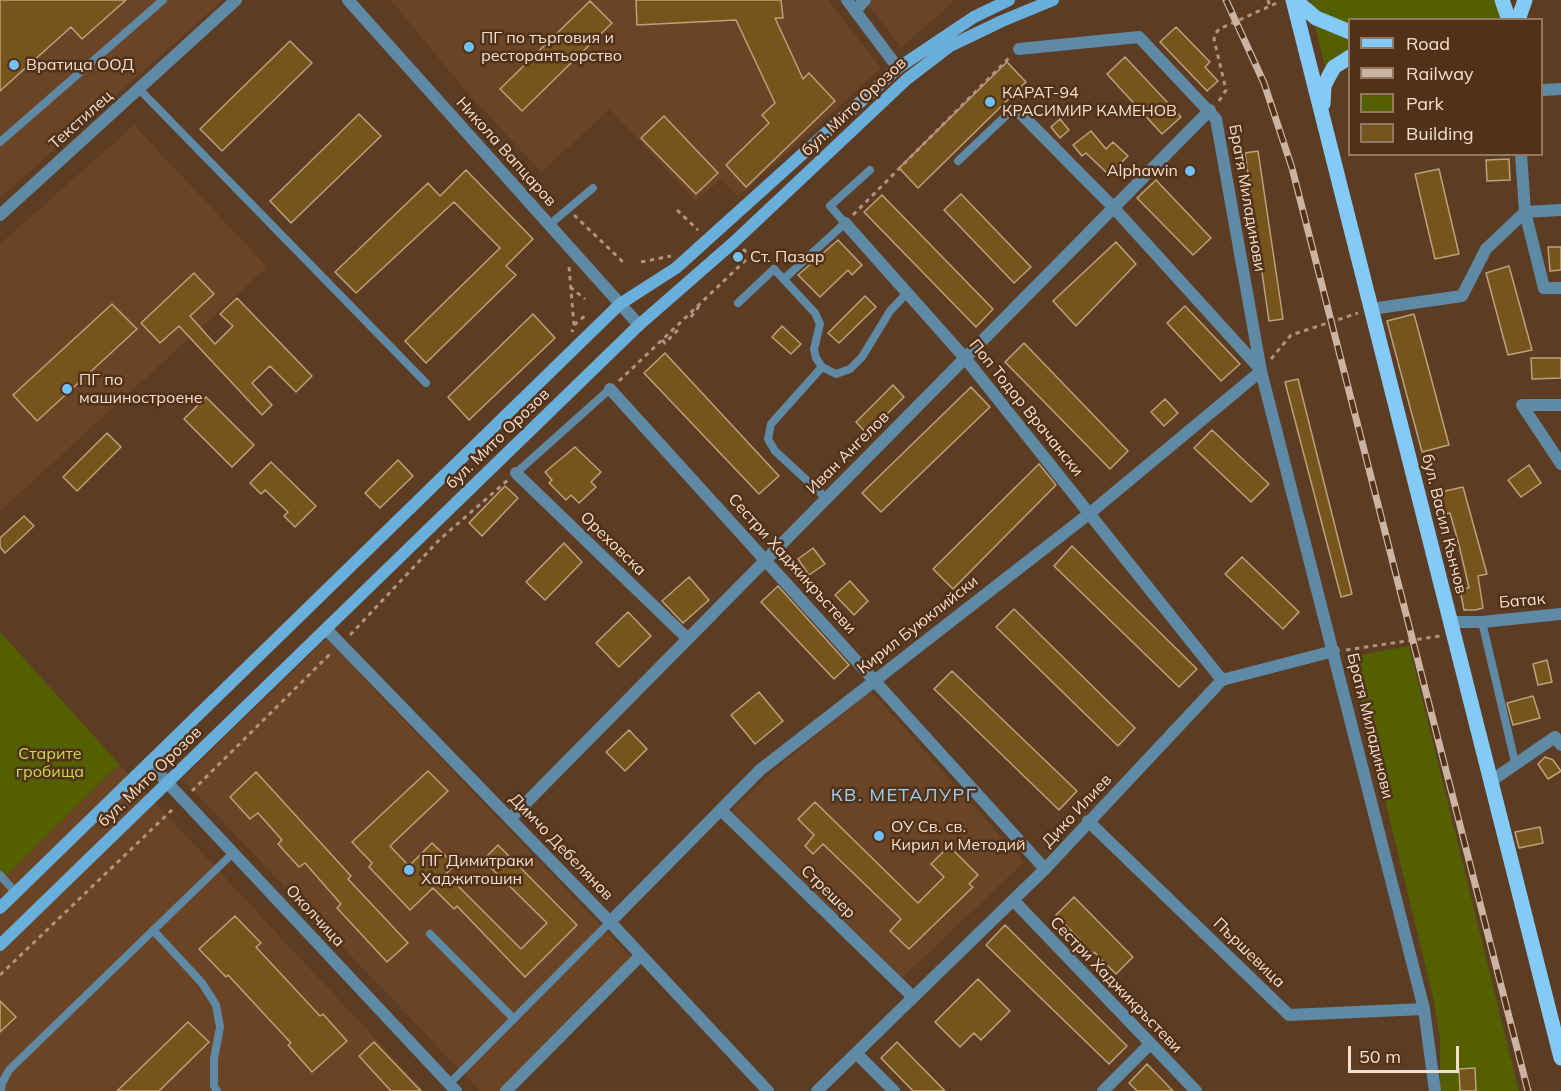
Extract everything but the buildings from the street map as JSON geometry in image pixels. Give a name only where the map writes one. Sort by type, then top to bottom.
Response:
[{"type":"main road","name":"бул. Мито Орозов","points":[[0,908],[620,304],[676,268],[898,68],[974,17],[1009,0]]},
{"type":"main road","name":"бул. Мито Орозов","points":[[0,945],[639,325],[928,62],[977,32],[1053,0]]},
{"type":"main road","points":[[1294,0],[1316,18],[1348,31]]},
{"type":"main road","name":"бул. Васил Кънчов","points":[[1294,0],[1561,1058]]},
{"type":"main road","points":[[1502,0],[1508,18]]},
{"type":"main road","points":[[1519,18],[1525,0]]},
{"type":"main road","points":[[1322,116],[1324,86],[1334,67],[1348,58]]},
{"type":"street","name":"Текстилец","points":[[0,215],[237,0]]},
{"type":"street","name":"Никола Вапцаров","points":[[348,0],[639,325]]},
{"type":"street","points":[[847,0],[898,68]]},
{"type":"street","points":[[855,10],[865,0]]},
{"type":"street","name":"Братя Миладинови","points":[[1019,49],[1139,37],[1210,110],[1219,128],[1262,371],[1424,1009],[1435,1091]]},
{"type":"street","points":[[1543,90],[1561,88]]},
{"type":"street","name":"Иван Ангелов","points":[[510,819],[1210,110]]},
{"type":"street","name":"Братя Миладинови","points":[[1020,113],[1113,207],[1262,371]]},
{"type":"street","points":[[1521,156],[1525,212],[1544,288],[1561,288]]},
{"type":"street","points":[[1371,309],[1462,296],[1486,249],[1525,212],[1561,210]]},
{"type":"street","name":"Поп Тодор Врачански","points":[[845,223],[965,358],[1222,680]]},
{"type":"street","name":"Кирил Буюклийски","points":[[610,922],[760,770],[1090,513],[1262,371]]},
{"type":"street","name":"Сестри Хаджикръстеви","points":[[610,389],[1045,869]]},
{"type":"street","points":[[1561,405],[1522,405],[1561,464]]},
{"type":"street","name":"Ореховска","points":[[516,473],[687,638]]},
{"type":"street","name":"Батак","points":[[1452,627],[1561,614]]},
{"type":"street","name":"Димчо Дебелянов","points":[[326,629],[610,922],[768,1091]]},
{"type":"street","points":[[1222,680],[1334,651]]},
{"type":"street","name":"Дико Илиев","points":[[817,1091],[1045,869],[1222,680]]},
{"type":"street","points":[[1491,781],[1515,762],[1556,737],[1561,745]]},
{"type":"street","name":"Околчица","points":[[149,763],[453,1087]]},
{"type":"street","name":"Стрешер","points":[[721,810],[913,997]]},
{"type":"street","name":"Пършевица","points":[[1088,821],[1289,1015],[1424,1009]]},
{"type":"street","name":"Сестри Хаджикръстеви","points":[[1013,900],[1196,1091]]},
{"type":"street","points":[[506,1091],[641,955]]},
{"type":"street","points":[[1103,1091],[1150,1044]]},
{"type":"street","points":[[856,1053],[894,1091]]},
{"type":"lane","points":[[0,142],[162,0]]},
{"type":"lane","points":[[139,89],[426,383]]},
{"type":"lane","points":[[958,161],[1013,109],[1020,113]]},
{"type":"lane","name":"Поп Тодор Врачански","points":[[845,223],[830,206],[870,170]]},
{"type":"lane","points":[[549,225],[593,188]]},
{"type":"lane","points":[[784,279],[845,223]]},
{"type":"lane","points":[[738,303],[774,269],[815,313],[820,324],[814,349],[822,368],[836,374],[850,369],[862,357],[890,311],[907,293]]},
{"type":"lane","points":[[822,368],[771,424],[768,439],[775,451],[826,498]]},
{"type":"lane","points":[[516,473],[610,389]]},
{"type":"lane","points":[[1482,622],[1515,762]]},
{"type":"lane","points":[[1,1091],[2,1083],[9,1070],[233,853]]},
{"type":"lane","points":[[0,875],[16,893]]},
{"type":"lane","points":[[453,1087],[514,1019],[610,922]]},
{"type":"lane","points":[[153,930],[202,983],[216,1005],[220,1027],[214,1059],[214,1086],[217,1091]]},
{"type":"lane","points":[[430,934],[514,1019]]},
{"type":"path","points":[[1268,0],[1270,7]]},
{"type":"path","points":[[1225,92],[1214,36],[1220,29],[1283,0]]},
{"type":"path","points":[[845,223],[1019,49]]},
{"type":"path","points":[[568,210],[622,262]]},
{"type":"path","points":[[677,210],[708,240]]},
{"type":"path","points":[[568,246],[574,325],[571,334]]},
{"type":"path","points":[[610,389],[750,256],[774,269]]},
{"type":"path","points":[[641,262],[661,257]]},
{"type":"path","points":[[570,287],[585,299]]},
{"type":"path","points":[[691,317],[701,306],[699,305]]},
{"type":"path","points":[[1262,371],[1291,335],[1371,309]]},
{"type":"path","points":[[574,325],[587,314]]},
{"type":"path","points":[[662,340],[665,343],[678,330]]},
{"type":"path","points":[[0,975],[341,644],[440,539],[516,473]]},
{"type":"path","points":[[1334,651],[1414,641],[1452,627]]},
{"type":"shaded area","points":[[0,0],[223,0],[0,198]]},
{"type":"shaded area","points":[[391,0],[828,0],[881,68],[738,197],[721,179],[696,201],[610,109],[541,172],[464,89]]},
{"type":"shaded area","points":[[865,0],[955,0],[901,48]]},
{"type":"shaded area","name":"ПГ по машиностроене","points":[[134,125],[267,267],[0,511],[0,244]]},
{"type":"shaded area","points":[[0,632],[119,764],[424,1091],[0,1091]]},
{"type":"shaded area","name":"ПГ Димитраки Хаджитошин","points":[[326,639],[636,962],[503,1091],[480,1091],[182,779]]},
{"type":"shaded area","name":"ОУ Св. св. Кирил и Методий","points":[[871,691],[1024,862],[902,978],[732,810],[771,773]]},
{"type":"green space","points":[[1310,0],[1495,0],[1501,18],[1348,18],[1348,24],[1312,8]]},
{"type":"green space","points":[[1315,26],[1348,40],[1348,51],[1332,59],[1325,67]]},
{"type":"green space","name":"Старите гробища","points":[[0,632],[119,764],[0,882]]},
{"type":"green space","points":[[1409,646],[1519,1091],[1440,1091],[1440,1038],[1433,997],[1350,657]]},
{"type":"railway","points":[[1226,0],[1264,83],[1292,168],[1528,1091]]},
{"type":"place","name":"ПГ по търговия и ресторантьорство","points":[[469,47]]},
{"type":"place","name":"Вратица ООД","points":[[14,65]]},
{"type":"place","name":"КАРАТ-94 КРАСИМИР КАМЕНОВ","points":[[990,102]]},
{"type":"place","name":"Alphawin","points":[[1190,171]]},
{"type":"place","name":"Ст. Пазар","points":[[738,257]]},
{"type":"place","name":"ПГ по машиностроене","points":[[67,389]]},
{"type":"place","name":"ОУ Св. св. Кирил и Методий","points":[[879,836]]},
{"type":"place","name":"ПГ Димитраки Хаджитошин","points":[[409,870]]},
{"type":"district","name":"КВ. МЕТАЛУРГ","points":[[904,796]]}]
